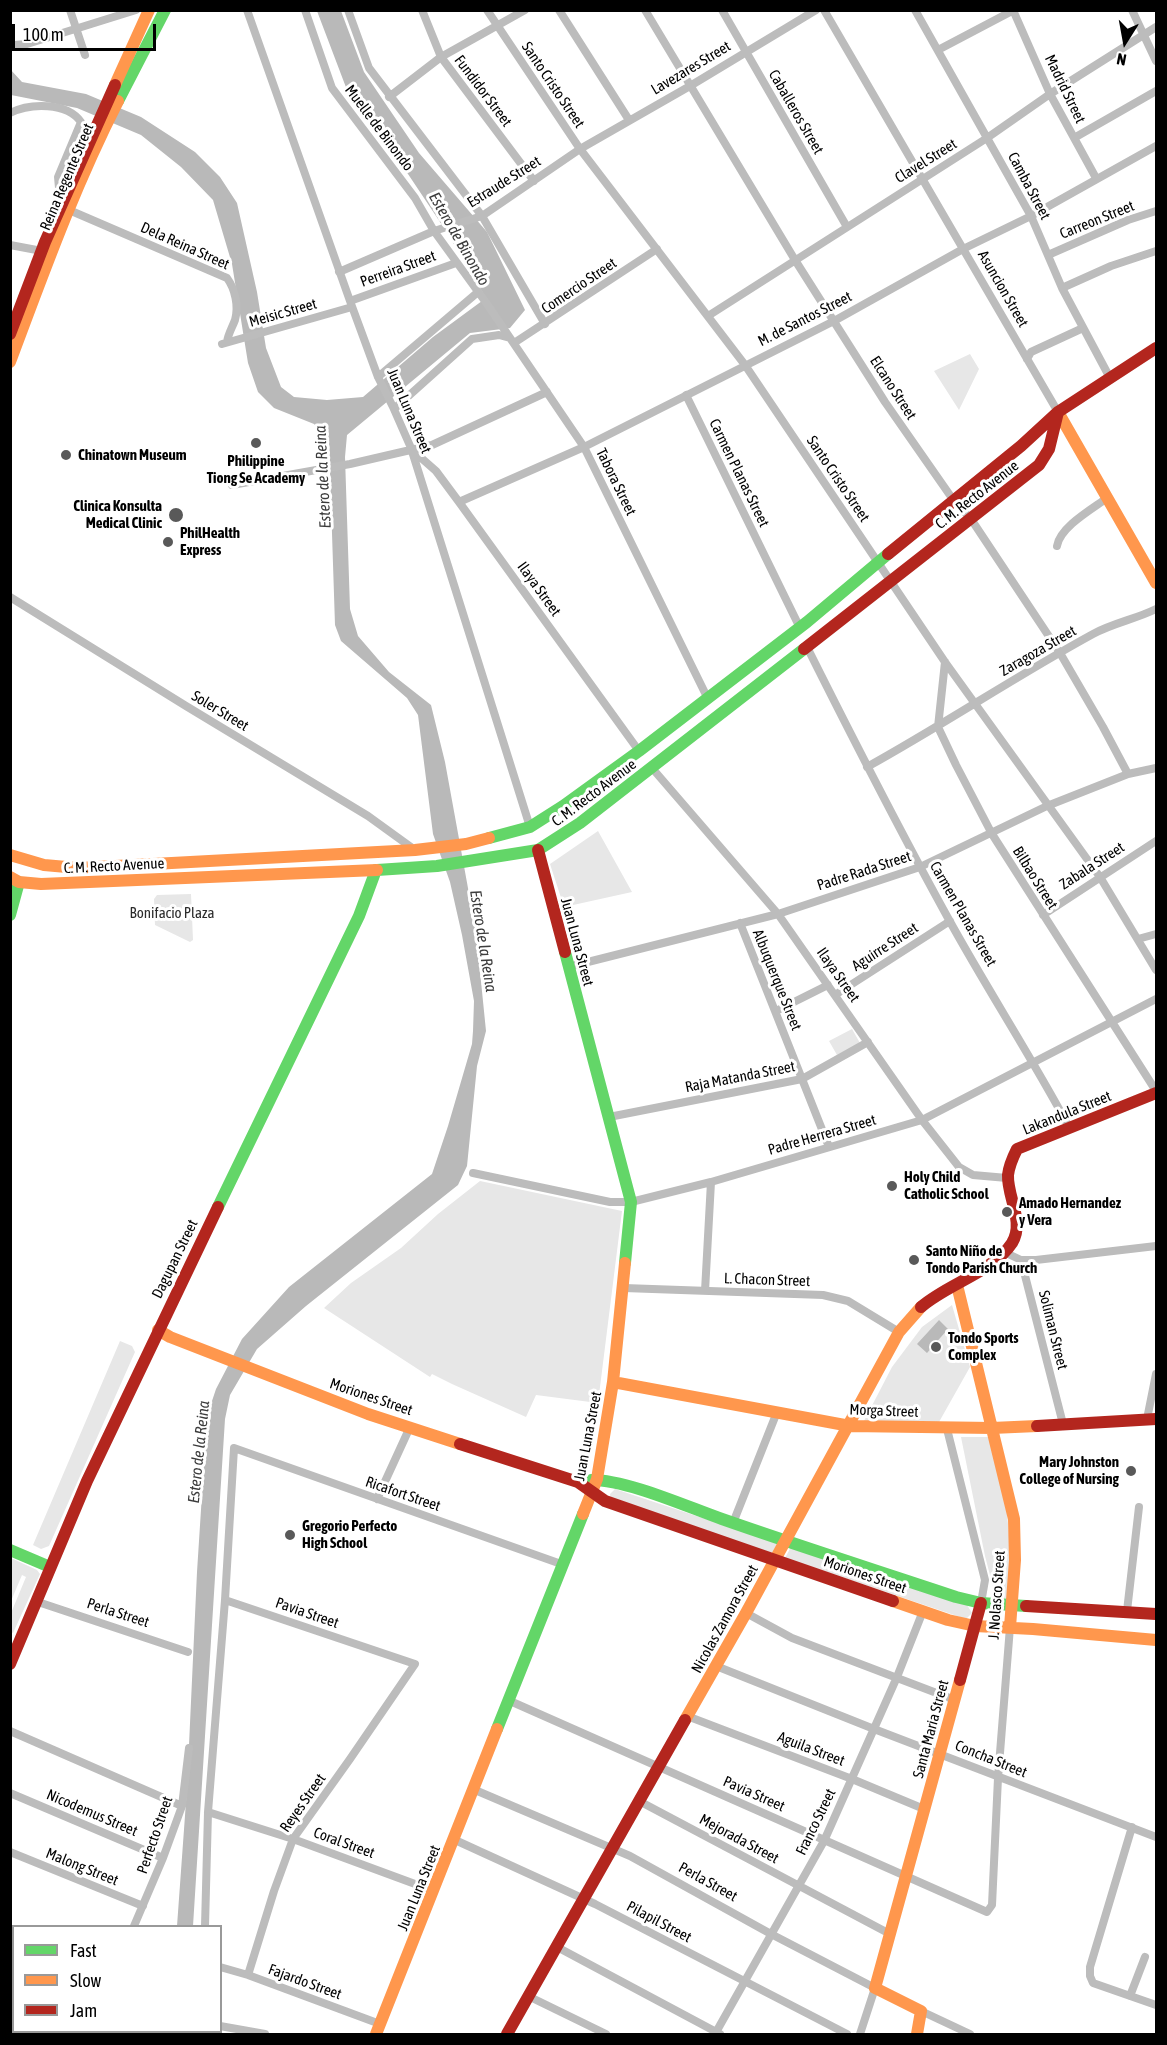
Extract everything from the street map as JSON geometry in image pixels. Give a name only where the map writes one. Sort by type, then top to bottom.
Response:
[{"type":"main road","name":"Reina Regente Street","points":[[112,104],[149,10]]},
{"type":"main road","name":"Reina Regente Street","points":[[10,334],[64,198],[112,104],[165,10]]},
{"type":"main road","name":"Reina Regente Street","points":[[10,362],[72,212],[99,131]]},
{"type":"main road","name":"C. M. Recto Avenue","points":[[10,855],[40,866],[101,867],[416,850],[466,844],[530,827],[639,751],[800,628],[877,562],[1021,446],[1058,412],[1156,348]]},
{"type":"main road","name":"C. M. Recto Avenue","points":[[15,879],[49,884],[376,870],[438,866],[538,850],[580,823],[652,768],[1039,465],[1049,448],[1058,412]]},
{"type":"main road","name":"Asuncion Street","points":[[1058,412],[1107,498],[1118,512],[1156,583]]},
{"type":"main road","points":[[1021,446],[1031,444],[1039,449],[1041,456],[1039,465]]},
{"type":"main road","name":"Juan Luna Street","points":[[378,2029],[592,1493],[597,1479],[613,1382],[631,1202],[538,850]]},
{"type":"main road","name":"Dagupan Street","points":[[10,1664],[87,1481],[359,916],[376,870]]},
{"type":"main road","points":[[10,915],[15,879]]},
{"type":"main road","name":"Lakandula Street","points":[[1007,1178],[1017,1149],[1156,1092]]},
{"type":"main road","points":[[1004,1252],[1016,1234],[1016,1221],[1007,1178]]},
{"type":"main road","name":"Nicolas Zamora Street","points":[[507,2034],[746,1613],[899,1332],[913,1314],[929,1301],[957,1285],[1004,1252]]},
{"type":"main road","name":"J. Nolasco Street","points":[[957,1285],[1010,1501],[1016,1538],[1010,1627]]},
{"type":"main road","name":"Moriones Street","points":[[158,1330],[170,1337],[368,1414],[578,1482],[604,1501],[948,1620],[975,1626],[1156,1640]]},
{"type":"main road","name":"Morga Street","points":[[613,1382],[849,1426],[992,1428],[1152,1419]]},
{"type":"main road","name":"Moriones Street","points":[[578,1482],[597,1479],[642,1491],[784,1541],[981,1603],[1156,1614]]},
{"type":"main road","points":[[10,1550],[50,1567]]},
{"type":"main road","name":"Santa Maria Street","points":[[875,1988],[981,1603]]},
{"type":"main road","name":"Perla Street","points":[[875,1988],[921,2011]]},
{"type":"main road","points":[[917,2034],[921,2011]]},
{"type":"street","points":[[70,10],[85,55]]},
{"type":"street","points":[[14,45],[27,44],[136,10]]},
{"type":"street","name":"Juan Luna Street","points":[[247,10],[339,272],[379,378],[411,448],[530,827]]},
{"type":"street","name":"Muelle de Binondo","points":[[305,10],[332,88],[438,230],[456,263],[478,292]]},
{"type":"street","name":"Muelle de Binondo","points":[[348,10],[369,68],[479,217],[545,324]]},
{"type":"street","name":"Fundidor Street","points":[[422,10],[441,57],[534,181]]},
{"type":"street","name":"Santo Cristo Street","points":[[487,10],[580,149],[745,365],[945,662],[1100,877],[1156,970]]},
{"type":"street","points":[[389,98],[441,57],[525,10]]},
{"type":"street","points":[[559,10],[629,120]]},
{"type":"street","name":"Elcano Street","points":[[645,10],[795,260],[885,402],[954,501],[971,519],[1060,653],[1128,774]]},
{"type":"street","name":"Caballeros Street","points":[[722,10],[847,227]]},
{"type":"street","name":"Lavezares Street","points":[[580,149],[816,10]]},
{"type":"street","name":"Asuncion Street","points":[[824,10],[1058,412]]},
{"type":"street","name":"Camba Street","points":[[915,10],[1031,216],[1062,288],[1110,378]]},
{"type":"street","points":[[1132,10],[1156,61]]},
{"type":"street","points":[[938,50],[1013,11]]},
{"type":"street","name":"Madrid Street","points":[[1013,11],[1050,94],[1096,178]]},
{"type":"street","name":"Clavel Street","points":[[708,316],[1156,27]]},
{"type":"street","points":[[1074,138],[1156,91]]},
{"type":"street","points":[[10,113],[31,106],[60,108],[77,117],[81,122],[58,177],[59,188],[64,198]]},
{"type":"street","name":"M. de Santos Street","points":[[459,502],[584,447],[834,321],[963,249],[1031,216],[1156,146]]},
{"type":"street","name":"Estraude Street","points":[[339,272],[438,230],[479,217],[580,149]]},
{"type":"street","name":"Carreon Street","points":[[1048,255],[1128,220],[1156,211]]},
{"type":"street","name":"Dela Reina Street","points":[[72,212],[227,278],[233,290],[236,309],[234,321],[224,343]]},
{"type":"street","points":[[10,245],[42,251]]},
{"type":"street","name":"Comercio Street","points":[[512,340],[545,324],[657,249]]},
{"type":"street","points":[[1062,288],[1111,266],[1156,251]]},
{"type":"street","name":"Perreira Street","points":[[351,304],[456,263]]},
{"type":"street","points":[[379,378],[478,292]]},
{"type":"street","name":"Tabora Street","points":[[478,292],[584,447],[707,697]]},
{"type":"street","name":"Meisic Street","points":[[224,343],[351,304]]},
{"type":"street","points":[[1027,359],[1031,352],[1083,328]]},
{"type":"street","points":[[394,408],[472,339],[499,335],[512,340]]},
{"type":"street","points":[[232,485],[350,464],[432,444],[453,437],[548,392]]},
{"type":"street","name":"Carmen Planas Street","points":[[686,395],[800,628]]},
{"type":"street","name":"Ilaya Street","points":[[411,448],[436,471],[639,751]]},
{"type":"street","points":[[1057,546],[1058,539],[1064,531],[1107,498]]},
{"type":"street","name":"Soler Street","points":[[10,597],[368,816],[416,850]]},
{"type":"street","name":"Zaragoza Street","points":[[867,768],[1096,633],[1156,609]]},
{"type":"street","name":"Carmen Planas Street","points":[[807,647],[867,768],[920,867],[1034,1062],[1069,1127]]},
{"type":"street","points":[[938,727],[945,662]]},
{"type":"street","name":"Bilbao Street","points":[[938,727],[992,834],[1156,1092]]},
{"type":"street","name":"Ilaya Street","points":[[652,768],[778,914],[922,1120],[959,1167],[973,1175],[1007,1178]]},
{"type":"street","name":"Padre Rada Street","points":[[568,967],[778,914],[920,867],[1047,806],[1128,774],[1156,768]]},
{"type":"street","name":"Zabala Street","points":[[1043,915],[1156,841]]},
{"type":"street","name":"Aguirre Street","points":[[835,995],[950,921]]},
{"type":"street","name":"Albuquerque Street","points":[[740,923],[829,1147]]},
{"type":"street","points":[[1138,939],[1156,934]]},
{"type":"street","points":[[776,1011],[828,985]]},
{"type":"street","name":"Padre Herrera Street","points":[[472,1173],[610,1202],[631,1202],[711,1182],[922,1120],[1156,999]]},
{"type":"street","name":"Raja Matanda Street","points":[[609,1117],[802,1079],[868,1042]]},
{"type":"street","points":[[705,1291],[711,1182]]},
{"type":"street","points":[[1004,1252],[1021,1260],[1036,1260],[1156,1246]]},
{"type":"street","name":"Soliman Street","points":[[1021,1260],[1063,1424]]},
{"type":"street","name":"L. Chacon Street","points":[[624,1288],[836,1297],[848,1301],[899,1332]]},
{"type":"street","points":[[1152,1419],[1156,1374]]},
{"type":"street","points":[[733,1523],[777,1412]]},
{"type":"street","points":[[377,1499],[410,1427]]},
{"type":"street","name":"Santa Maria Street","points":[[947,1429],[985,1580],[981,1603]]},
{"type":"street","name":"Ricafort Street","points":[[225,1600],[234,1448],[564,1565]]},
{"type":"street","points":[[1127,1611],[1139,1507]]},
{"type":"street","points":[[205,1925],[208,1812],[225,1600]]},
{"type":"street","name":"Pavia Street","points":[[225,1600],[414,1664]]},
{"type":"street","name":"Perla Street","points":[[38,1602],[188,1652]]},
{"type":"street","name":"Franco Street","points":[[718,2034],[744,1982],[824,1841],[897,1677],[923,1611]]},
{"type":"street","points":[[746,1613],[792,1638],[955,1700]]},
{"type":"street","name":"J. Nolasco Street","points":[[987,1912],[992,1905],[998,1778],[1010,1627]]},
{"type":"street","name":"Reyes Street","points":[[248,1974],[293,1839],[414,1664]]},
{"type":"street","name":"Concha Street","points":[[716,1666],[940,1753],[998,1778],[1156,1837]]},
{"type":"street","name":"Pavia Street","points":[[510,1701],[987,1912]]},
{"type":"street","name":"Aguila Street","points":[[687,1716],[924,1809]]},
{"type":"street","points":[[10,1731],[182,1806]]},
{"type":"street","name":"Perfecto Street","points":[[134,1925],[182,1806],[189,1748]]},
{"type":"street","name":"Perla Street","points":[[475,1790],[613,1848],[875,1988]]},
{"type":"street","name":"Nicodemus Street","points":[[10,1793],[163,1858]]},
{"type":"street","name":"Mejorada Street","points":[[639,1801],[890,1934]]},
{"type":"street","name":"Coral Street","points":[[208,1812],[293,1839],[434,1890]]},
{"type":"street","points":[[1132,1827],[1090,1967],[1090,1976],[1093,1983],[1156,2005]]},
{"type":"street","name":"Pilapil Street","points":[[454,1840],[584,1899],[847,2034]]},
{"type":"street","name":"Malong Street","points":[[10,1852],[143,1906]]},
{"type":"street","points":[[557,1947],[718,2034]]},
{"type":"street","points":[[1130,1996],[1145,1957]]},
{"type":"street","name":"Fajardo Street","points":[[222,1968],[248,1974],[378,2029]]},
{"type":"street","name":"Santa Maria Street","points":[[860,2034],[875,1988]]},
{"type":"street","points":[[528,1996],[606,2034]]},
{"type":"street","points":[[921,2011],[970,2034]]},
{"type":"street","points":[[222,2026],[265,2034]]},
{"type":"green space","points":[[970,354],[979,369],[959,410],[934,371]]},
{"type":"green space","points":[[598,831],[632,892],[564,907],[550,864]]},
{"type":"green space","name":"Bonifacio Plaza","points":[[191,894],[193,940],[190,942],[155,925],[154,899],[157,895]]},
{"type":"green space","points":[[852,1029],[860,1043],[837,1055],[829,1041]]},
{"type":"green space","points":[[480,1181],[622,1211],[598,1403],[536,1395],[526,1417],[432,1374],[430,1377],[324,1308],[351,1283],[401,1248],[438,1214]]},
{"type":"green space","name":"Tondo Sports Complex","points":[[952,1305],[970,1367],[939,1422],[864,1421],[892,1367],[922,1327]]},
{"type":"green space","points":[[120,1341],[132,1346],[135,1352],[49,1546],[41,1549],[33,1545]]},
{"type":"green space","points":[[961,1437],[989,1437],[1007,1513],[1011,1558],[1007,1599],[996,1598],[985,1556]]},
{"type":"green space","points":[[615,1489],[778,1543],[772,1553],[611,1501],[610,1494]]},
{"type":"green space","points":[[791,1547],[967,1605],[972,1613],[966,1619],[785,1558]]},
{"type":"green space","points":[[11,1558],[37,1570],[40,1574],[13,1633],[11,1632],[11,1613],[26,1577],[22,1575],[11,1601]]},
{"type":"water","name":"Estero de Binondo","points":[[317,11],[341,11],[364,72],[419,153],[487,232],[525,310],[510,328],[470,333],[347,435],[345,457],[350,609],[358,636],[389,672],[431,705],[445,762],[476,932],[486,1031],[477,1066],[467,1166],[458,1185],[306,1306],[257,1349],[230,1395],[225,1419],[193,1925],[177,1925],[187,1788],[207,1416],[216,1389],[242,1339],[289,1287],[432,1174],[472,1044],[474,1001],[450,882],[433,834],[418,715],[407,698],[341,641],[335,625],[329,442],[314,424],[274,408],[258,392],[248,363],[232,264],[213,200],[181,167],[141,135],[77,108],[11,95],[10,69],[22,82],[86,94],[141,117],[195,152],[220,177],[237,203],[257,292],[266,348],[281,387],[294,397],[327,400],[363,397],[433,337],[486,298],[446,231],[396,156],[347,90]]},
{"type":"water","points":[[939,1320],[948,1329],[927,1353],[917,1344]]},
{"type":"traffic: fast","points":[[118,101],[165,10]]},
{"type":"traffic: fast","points":[[489,838],[530,827],[563,806],[639,751],[807,622],[888,554]]},
{"type":"traffic: fast","points":[[377,870],[437,866],[538,850],[580,823],[804,649]]},
{"type":"traffic: fast","points":[[218,1207],[359,916],[376,870]]},
{"type":"traffic: fast","points":[[10,915],[19,882]]},
{"type":"traffic: fast","points":[[565,952],[631,1202],[625,1263]]},
{"type":"traffic: fast","points":[[591,1480],[639,1489],[956,1597],[981,1603],[1026,1606]]},
{"type":"traffic: fast","points":[[497,1729],[583,1514]]},
{"type":"traffic: fast","points":[[10,1550],[50,1567]]},
{"type":"traffic: slow","points":[[115,85],[149,10]]},
{"type":"traffic: slow","points":[[10,362],[74,197],[118,101]]},
{"type":"traffic: slow","points":[[1058,412],[1156,583]]},
{"type":"traffic: slow","points":[[10,855],[44,865],[78,868],[415,850],[466,844],[489,838]]},
{"type":"traffic: slow","points":[[10,877],[19,882],[41,884],[377,870]]},
{"type":"traffic: slow","points":[[583,1514],[597,1479],[613,1382],[625,1263]]},
{"type":"traffic: slow","points":[[957,1285],[1014,1519],[1015,1560],[1010,1627]]},
{"type":"traffic: slow","points":[[685,1720],[899,1332],[921,1307]]},
{"type":"traffic: slow","points":[[158,1330],[170,1337],[368,1414],[460,1444]]},
{"type":"traffic: slow","points":[[613,1382],[850,1426],[992,1428],[1037,1426]]},
{"type":"traffic: slow","points":[[893,1601],[948,1620],[975,1626],[1156,1640]]},
{"type":"traffic: slow","points":[[917,2034],[921,2011],[875,1988],[960,1680]]},
{"type":"traffic: slow","points":[[376,2034],[497,1729]]},
{"type":"traffic: jam","points":[[10,334],[45,242],[115,85]]},
{"type":"traffic: jam","points":[[888,554],[1021,446],[1058,412],[1156,348]]},
{"type":"traffic: jam","points":[[804,649],[1039,465],[1049,449],[1058,412]]},
{"type":"traffic: jam","points":[[538,850],[565,952]]},
{"type":"traffic: jam","points":[[921,1307],[982,1270],[1004,1253],[1012,1243],[1017,1227],[1008,1175],[1017,1149],[1156,1093]]},
{"type":"traffic: jam","points":[[10,1664],[87,1481],[218,1207]]},
{"type":"traffic: jam","points":[[1037,1426],[1156,1419]]},
{"type":"traffic: jam","points":[[460,1444],[578,1482],[605,1501],[893,1601]]},
{"type":"traffic: jam","points":[[960,1680],[981,1603]]},
{"type":"traffic: jam","points":[[1026,1606],[1156,1614]]},
{"type":"traffic: jam","points":[[507,2034],[685,1720]]},
{"type":"place","name":"Philippine Tiong Se Academy","points":[[256,443]]},
{"type":"place","name":"Chinatown Museum","points":[[66,455]]},
{"type":"place","name":"Clinica Konsulta Medical Clinic","points":[[176,515]]},
{"type":"place","name":"PhilHealth Express","points":[[168,542]]},
{"type":"place","name":"Holy Child Catholic School","points":[[892,1186]]},
{"type":"place","name":"Amado Hernandez y Vera","points":[[1007,1212]]},
{"type":"place","name":"Santo Niño de Tondo Parish Church","points":[[914,1260]]},
{"type":"place","name":"Tondo Sports Complex","points":[[936,1347]]},
{"type":"place","name":"Mary Johnston College of Nursing","points":[[1131,1471]]},
{"type":"place","name":"Gregorio Perfecto High School","points":[[290,1535]]},
{"type":"water label","name":"Estero de la Reina","points":[[323,477]]},
{"type":"water label","name":"Estero de la Reina","points":[[483,941]]},
{"type":"water label","name":"Estero de la Reina","points":[[199,1452]]}]
